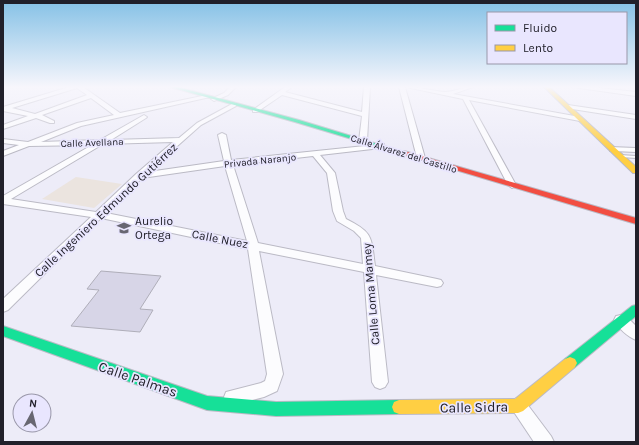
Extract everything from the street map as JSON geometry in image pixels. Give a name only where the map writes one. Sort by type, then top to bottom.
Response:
[{"type":"street","points":[[3,127],[56,108]]},
{"type":"street","points":[[108,108],[120,116]]},
{"type":"street","points":[[3,154],[70,127],[162,108]]},
{"type":"street","name":"Calle Ingeniero Edmundo Gutiérrez","points":[[3,307],[139,176],[199,124],[229,108]]},
{"type":"street","name":"Calle Álvarez del Castillo","points":[[244,108],[381,146],[636,221]]},
{"type":"street","points":[[256,111],[261,108]]},
{"type":"street","points":[[335,108],[365,116]]},
{"type":"street","points":[[363,141],[366,108]]},
{"type":"street","points":[[408,108],[421,158]]},
{"type":"street","points":[[470,108],[512,185]]},
{"type":"street","points":[[518,108],[580,119]]},
{"type":"street","points":[[568,108],[636,117]]},
{"type":"street","points":[[568,108],[636,171]]},
{"type":"street","points":[[5,109],[45,118],[52,122]]},
{"type":"street","points":[[3,200],[144,117]]},
{"type":"street","points":[[207,403],[264,390],[271,386],[275,374],[253,245],[228,163],[222,135]]},
{"type":"street","name":"Calle Avellana","points":[[3,141],[30,144],[181,140]]},
{"type":"street","name":"Privada Naranjo","points":[[139,176],[228,163],[381,146]]},
{"type":"street","points":[[616,152],[636,150]]},
{"type":"street","name":"Calle Loma Mamey","points":[[315,154],[331,173],[338,211],[342,221],[358,229],[366,237],[380,382]]},
{"type":"street","name":"Calle Nuez","points":[[3,200],[99,215],[437,283]]},
{"type":"street","points":[[631,314],[636,334]]},
{"type":"street","name":"Calle Sidra","points":[[276,409],[518,406],[631,314]]},
{"type":"street","name":"Calle Palmas","points":[[3,331],[207,403],[276,409]]},
{"type":"street","points":[[518,406],[545,442]]},
{"type":"lane","points":[[616,152],[636,157]]},
{"type":"shaded area","points":[[76,177],[122,184],[94,208],[42,199]]},
{"type":"building","points":[[101,271],[161,276],[140,309],[153,310],[140,332],[71,326],[99,290],[87,289]]},
{"type":"traffic: fast","points":[[248,108],[404,153]]},
{"type":"traffic: fast","points":[[570,363],[636,309]]},
{"type":"traffic: fast","points":[[3,331],[207,403],[276,409],[399,407]]},
{"type":"traffic: slow","points":[[568,108],[636,171]]},
{"type":"traffic: slow","points":[[399,407],[518,406],[570,363]]},
{"type":"traffic: jam","points":[[404,153],[636,221]]},
{"type":"place","name":"Aurelio Ortega","points":[[124,228]]}]
